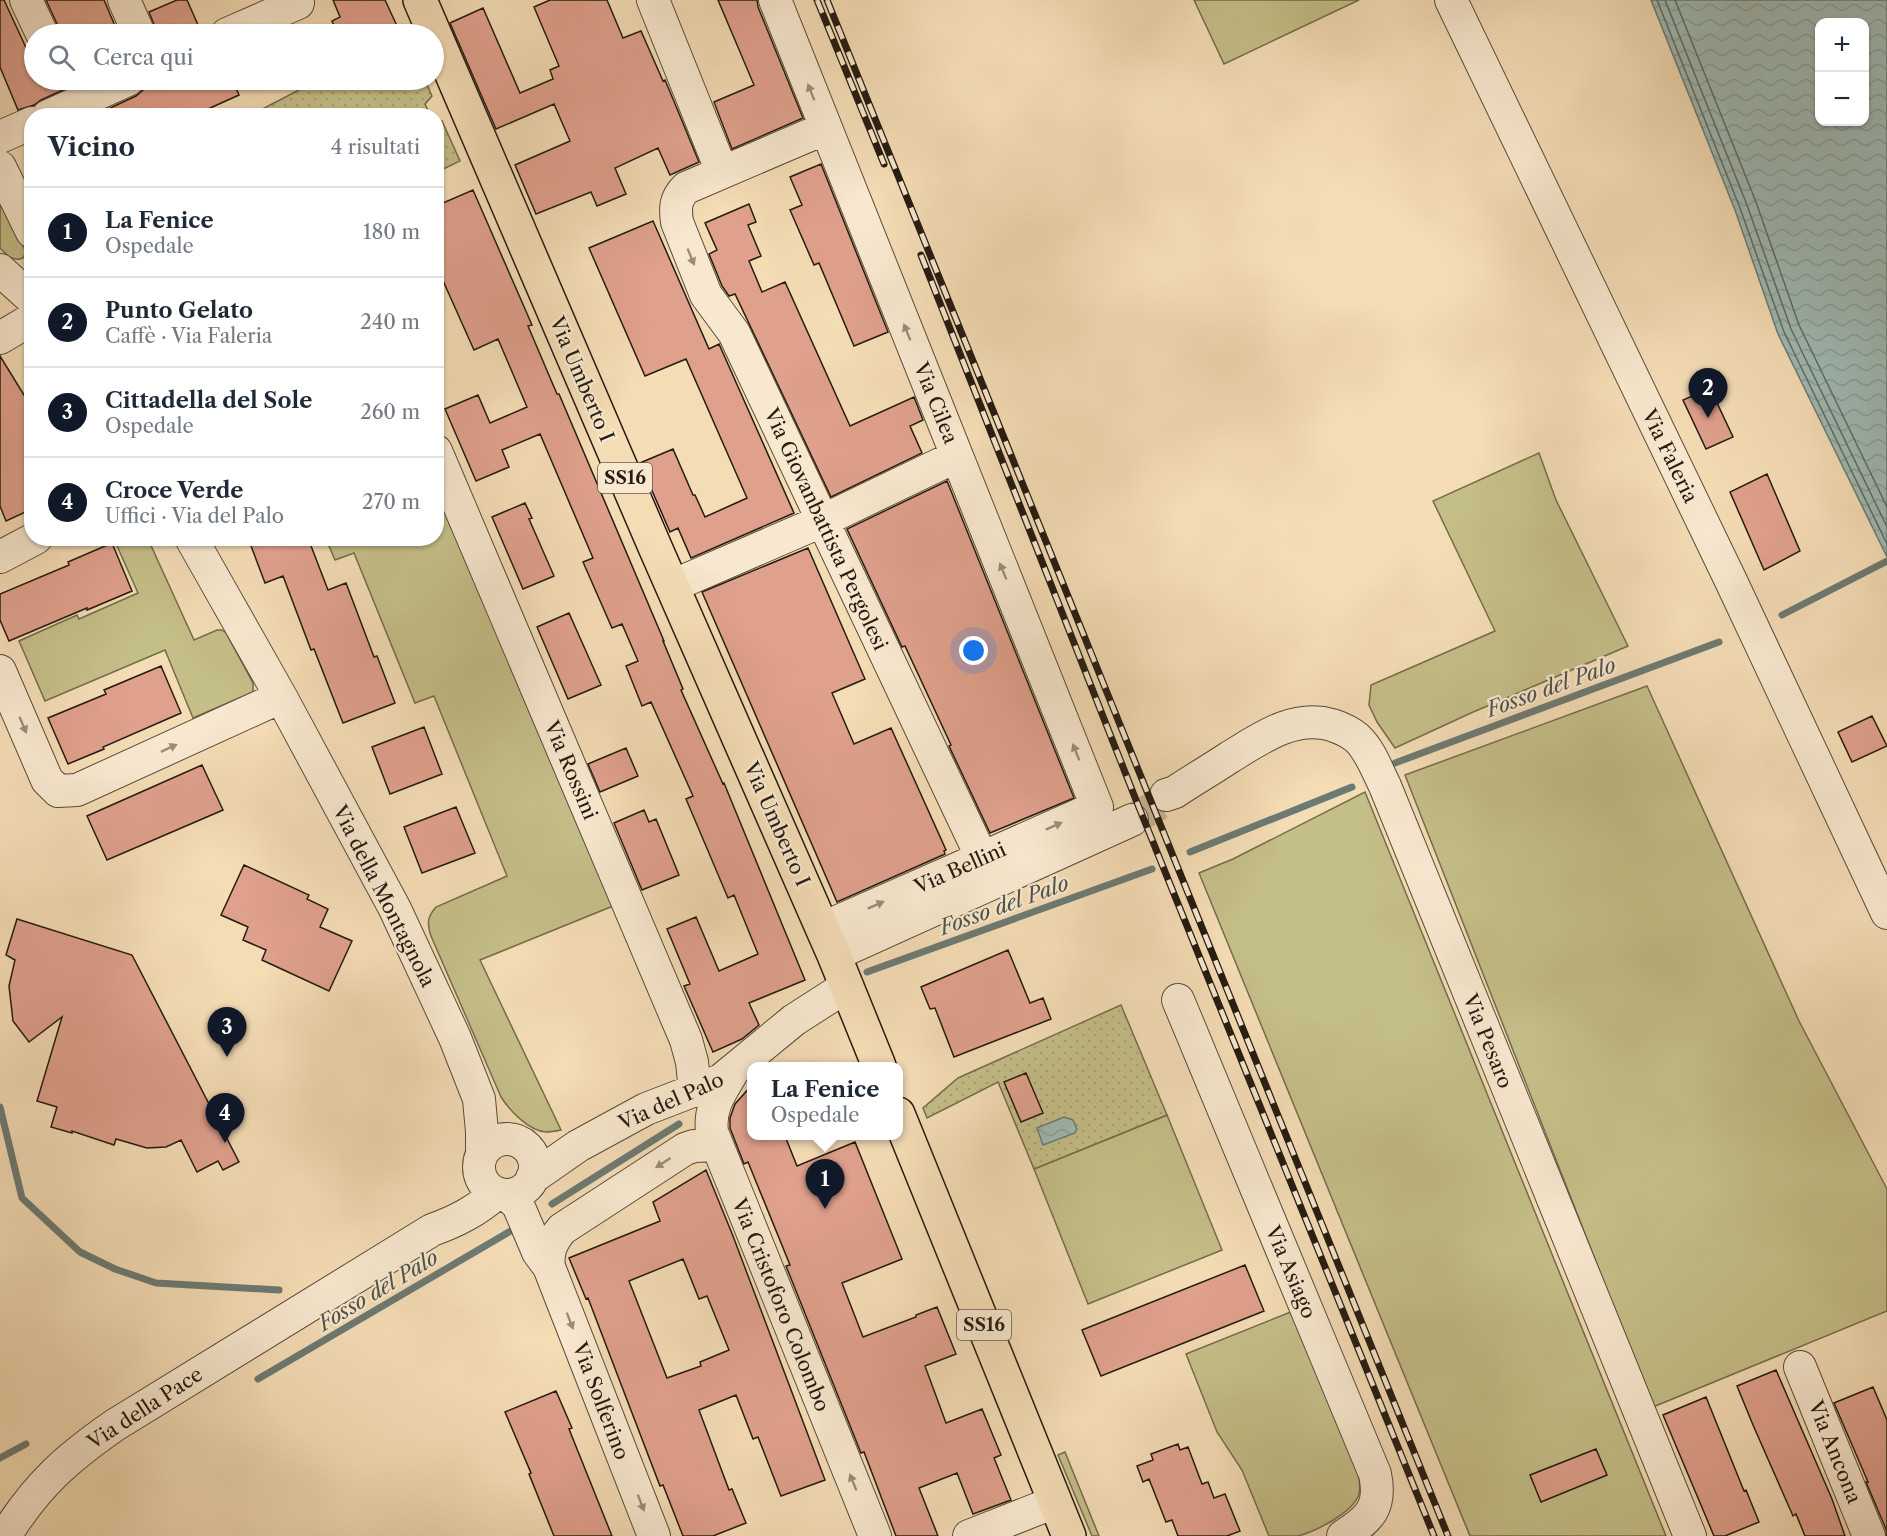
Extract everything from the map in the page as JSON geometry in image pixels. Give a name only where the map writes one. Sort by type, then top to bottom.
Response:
[{"type":"main road","name":"Via Umberto I","points":[[420,0],[430,24]]},
{"type":"main road","name":"Via Umberto I","points":[[444,56],[828,942]]},
{"type":"main road","name":"SS16","points":[[828,942],[877,1062]]},
{"type":"main road","name":"SS16","points":[[903,1126],[1069,1536]]},
{"type":"street","points":[[26,0],[37,24]]},
{"type":"street","points":[[124,0],[135,24]]},
{"type":"street","points":[[250,24],[298,3],[297,0]]},
{"type":"street","points":[[654,0],[722,172],[826,128]]},
{"type":"street","name":"Via Cilea","points":[[775,0],[957,456],[1120,817]]},
{"type":"street","name":"Via Faleria","points":[[1450,0],[1731,581],[1887,913]]},
{"type":"street","points":[[61,100],[94,90]]},
{"type":"street","points":[[0,137],[24,126]]},
{"type":"street","points":[[0,167],[24,216]]},
{"type":"street","name":"Via Giovanbattista Pergolesi","points":[[722,172],[686,188],[679,195],[675,211],[677,222],[706,295],[734,333],[982,858]]},
{"type":"street","points":[[14,271],[24,287]]},
{"type":"street","points":[[0,338],[24,324]]},
{"type":"street","points":[[672,586],[822,520],[957,456]]},
{"type":"street","name":"Via Rossini","points":[[444,471],[686,1040],[692,1062],[695,1091]]},
{"type":"street","points":[[0,556],[24,544]]},
{"type":"street","name":"Via della Montagnola","points":[[196,546],[281,697],[395,909],[455,1038],[478,1099],[482,1132],[504,1179]]},
{"type":"street","points":[[0,671],[47,780],[58,791],[76,790],[281,697]]},
{"type":"street","name":"Via Pesaro","points":[[1170,795],[1278,729],[1299,723],[1320,722],[1343,729],[1357,738],[1368,752],[1385,786],[1690,1536]]},
{"type":"street","points":[[828,942],[1120,817]]},
{"type":"street","name":"Via Bellini","points":[[828,942],[982,858],[1120,817]]},
{"type":"street","name":"Via del Palo","points":[[307,1307],[432,1230],[459,1221],[485,1204],[504,1179],[578,1146],[646,1109],[721,1080],[794,1020],[847,986]]},
{"type":"street","name":"Via Asiago","points":[[1178,1000],[1375,1474],[1378,1488],[1377,1501],[1370,1515],[1343,1536]]},
{"type":"street","name":"Via Cristoforo Colombo","points":[[732,1073],[715,1102],[711,1119],[712,1132],[875,1536]]},
{"type":"street","name":"Via della Montagnola","points":[[478,1099],[520,1143]]},
{"type":"street","name":"Via del Palo","points":[[504,1179],[488,1146],[497,1141],[506,1139],[538,1150],[578,1146]]},
{"type":"street","points":[[504,1179],[535,1170],[531,1152],[520,1143]]},
{"type":"street","points":[[549,1267],[548,1253],[562,1229],[685,1149],[694,1146],[717,1145]]},
{"type":"street","points":[[504,1179],[535,1200],[543,1221],[562,1229]]},
{"type":"street","name":"Via Solferino","points":[[504,1179],[538,1251],[549,1267],[654,1536]]},
{"type":"street","name":"Via della Pace","points":[[5,1536],[34,1494],[72,1457],[115,1425],[307,1307]]},
{"type":"street","name":"Via Ancona","points":[[1800,1367],[1869,1536]]},
{"type":"street","points":[[0,1500],[34,1494]]},
{"type":"street","points":[[969,1536],[1055,1502]]},
{"type":"shaded area","points":[[1194,0],[1359,0],[1224,64]]},
{"type":"shaded area","points":[[299,90],[429,90],[432,96],[425,104],[427,108],[264,108]]},
{"type":"shaded area","points":[[444,125],[460,161],[444,169]]},
{"type":"shaded area","points":[[0,197],[24,248],[24,256],[19,259],[13,258],[0,248]]},
{"type":"shaded area","points":[[1539,453],[1556,500],[1628,646],[1395,748],[1377,722],[1369,705],[1371,685],[1495,631],[1433,501]]},
{"type":"shaded area","points":[[444,507],[613,906],[480,960],[561,1130],[546,1132],[533,1128],[515,1114],[501,1097],[431,936],[429,921],[436,907],[507,876],[434,696],[415,703],[354,553],[335,560],[329,546],[444,546]]},
{"type":"shaded area","points":[[117,546],[151,546],[194,640],[217,630],[226,633],[253,683],[253,692],[193,718],[165,650],[45,701],[19,641],[77,615],[79,619],[138,593]]},
{"type":"shaded area","points":[[1647,686],[1799,1021],[1887,1189],[1887,1311],[1653,1407],[1405,775]]},
{"type":"shaded area","points":[[1365,792],[1666,1536],[1470,1536],[1199,873],[1233,859]]},
{"type":"shaded area","points":[[1121,1005],[1167,1115],[1034,1169],[998,1082],[927,1118],[923,1108],[958,1078]]},
{"type":"shaded area","points":[[1167,1115],[1222,1250],[1088,1304],[1034,1169]]},
{"type":"shaded area","points":[[1293,1311],[1352,1457],[1360,1489],[1349,1508],[1324,1526],[1298,1536],[1269,1536],[1242,1470],[1217,1432],[1186,1354]]},
{"type":"shaded area","points":[[1065,1452],[1099,1536],[1092,1536],[1058,1455]]},
{"type":"water","points":[[1651,0],[1887,0],[1887,557],[1778,334],[1735,210]]},
{"type":"water","points":[[1064,1117],[1073,1120],[1077,1129],[1075,1133],[1043,1145],[1037,1128]]},
{"type":"building","points":[[0,0],[4,0],[24,43],[24,90],[63,90],[34,105],[18,110],[0,67]]},
{"type":"building","points":[[46,0],[104,0],[114,24],[57,24]]},
{"type":"building","points":[[177,0],[187,0],[198,24],[154,24],[149,12]]},
{"type":"building","points":[[333,0],[385,0],[396,24],[333,24],[332,21],[340,17]]},
{"type":"building","points":[[550,0],[607,0],[623,38],[641,31],[663,81],[665,80],[699,162],[670,175],[658,148],[615,168],[626,194],[597,206],[591,192],[536,214],[515,165],[570,141],[554,104],[496,129],[450,23],[483,8],[520,93],[553,79],[550,70],[559,66],[534,7]]},
{"type":"building","points":[[718,0],[757,0],[803,118],[732,149],[714,102],[754,85]]},
{"type":"building","points":[[143,90],[237,90],[239,95],[210,108],[110,108],[136,96]]},
{"type":"building","points":[[821,164],[888,332],[854,346],[819,263],[814,265],[790,210],[802,205],[790,177]]},
{"type":"building","points":[[473,190],[532,325],[528,326],[664,641],[683,689],[681,690],[724,783],[805,980],[749,1003],[759,1025],[742,1039],[713,1052],[684,986],[690,984],[667,929],[696,917],[719,971],[758,954],[734,895],[728,898],[686,799],[693,796],[651,702],[642,706],[626,666],[638,661],[622,624],[612,628],[583,562],[593,558],[540,434],[502,450],[509,467],[476,481],[445,409],[478,395],[490,423],[527,407],[498,339],[474,350],[444,283],[444,203]]},
{"type":"building","points":[[749,204],[756,222],[748,225],[761,256],[749,261],[762,292],[785,282],[850,426],[914,397],[923,420],[910,426],[922,453],[831,497],[735,294],[729,296],[722,286],[709,254],[717,250],[705,223]]},
{"type":"building","points":[[653,221],[709,349],[719,344],[794,513],[691,558],[678,528],[670,532],[640,463],[673,449],[705,517],[747,498],[686,359],[645,376],[589,248]]},
{"type":"building","points":[[0,356],[24,395],[24,513],[6,521],[0,506]]},
{"type":"building","points":[[1710,388],[1733,437],[1706,449],[1683,400]]},
{"type":"building","points":[[1767,474],[1800,551],[1764,570],[1730,492]]},
{"type":"building","points":[[947,481],[1074,798],[990,833],[905,646],[902,647],[847,529]]},
{"type":"building","points":[[525,503],[532,518],[529,519],[554,576],[523,589],[492,517]]},
{"type":"building","points":[[105,546],[113,546],[132,591],[9,641],[0,620],[0,594],[69,565],[68,562]]},
{"type":"building","points":[[251,546],[311,546],[328,590],[346,583],[374,657],[377,656],[395,703],[343,723],[314,649],[311,650],[283,576],[265,583]]},
{"type":"building","points":[[808,548],[865,679],[832,693],[854,744],[891,728],[946,850],[945,854],[837,902],[702,592]]},
{"type":"building","points":[[569,613],[601,685],[568,699],[537,627]]},
{"type":"building","points":[[161,666],[181,713],[68,764],[48,718],[106,694],[104,690]]},
{"type":"building","points":[[1872,716],[1887,746],[1852,762],[1838,732]]},
{"type":"building","points":[[424,727],[442,774],[390,794],[372,747]]},
{"type":"building","points":[[626,748],[638,776],[600,792],[588,764]]},
{"type":"building","points":[[202,765],[223,810],[107,860],[87,816]]},
{"type":"building","points":[[456,807],[475,853],[422,873],[404,827]]},
{"type":"building","points":[[644,810],[649,822],[656,819],[679,875],[642,890],[614,823]]},
{"type":"building","points":[[244,865],[309,895],[307,899],[328,909],[320,927],[352,941],[329,991],[262,960],[266,950],[243,940],[248,927],[221,915]]},
{"type":"building","points":[[17,919],[132,955],[239,1162],[223,1170],[218,1161],[197,1172],[181,1140],[166,1147],[147,1148],[116,1139],[114,1145],[72,1131],[72,1133],[51,1127],[57,1107],[37,1101],[62,1017],[29,1042],[13,1021],[9,986],[15,960],[6,955]]},
{"type":"building","points":[[1008,950],[1030,1003],[1043,998],[1051,1019],[954,1057],[935,1008],[930,1009],[921,987]]},
{"type":"building","points":[[1026,1073],[1043,1113],[1021,1122],[1004,1082]]},
{"type":"building","points":[[747,1091],[747,1140],[787,1140],[797,1166],[855,1142],[902,1259],[842,1283],[863,1337],[937,1307],[956,1354],[925,1366],[946,1423],[982,1409],[1001,1455],[994,1458],[1011,1500],[973,1514],[957,1473],[919,1488],[938,1536],[896,1536],[864,1452],[861,1453],[786,1266],[790,1265],[748,1162],[744,1164],[730,1128],[730,1118],[735,1104]]},
{"type":"building","points":[[706,1170],[825,1480],[781,1496],[758,1437],[753,1439],[736,1395],[699,1410],[729,1490],[732,1489],[746,1523],[713,1536],[683,1536],[663,1485],[660,1486],[588,1298],[586,1299],[569,1258],[660,1221],[653,1202]],"holes":[[[683,1259],[699,1299],[707,1296],[729,1350],[700,1362],[701,1366],[667,1378],[629,1281]]]},
{"type":"building","points":[[1245,1265],[1264,1311],[1101,1376],[1082,1330]]},
{"type":"building","points":[[1776,1370],[1832,1499],[1845,1536],[1805,1536],[1796,1514],[1793,1516],[1753,1425],[1737,1386]]},
{"type":"building","points":[[1873,1387],[1887,1420],[1887,1536],[1866,1482],[1868,1482],[1834,1403]]},
{"type":"building","points":[[556,1391],[612,1536],[554,1536],[505,1412]]},
{"type":"building","points":[[1706,1397],[1759,1522],[1725,1536],[1714,1536],[1663,1415]]},
{"type":"building","points":[[1178,1444],[1180,1450],[1188,1447],[1202,1484],[1208,1482],[1214,1498],[1225,1494],[1240,1531],[1227,1536],[1178,1536],[1172,1520],[1166,1522],[1149,1479],[1143,1482],[1137,1466],[1153,1460],[1151,1454]]},
{"type":"building","points":[[1596,1449],[1607,1475],[1541,1502],[1530,1475]]},
{"type":"waterway","name":"Fosso del Palo","points":[[1782,615],[1887,561]]},
{"type":"waterway","name":"Fosso del Palo","points":[[1395,763],[1719,642]]},
{"type":"waterway","name":"Fosso del Palo","points":[[1190,852],[1352,787]]},
{"type":"waterway","name":"Fosso del Palo","points":[[867,972],[1152,869]]},
{"type":"waterway","points":[[0,1107],[22,1198],[80,1252],[115,1269],[156,1283],[279,1290]]},
{"type":"waterway","name":"Fosso del Palo","points":[[552,1204],[679,1124]]},
{"type":"waterway","name":"Fosso del Palo","points":[[258,1379],[514,1229]]},
{"type":"waterway","name":"Fosso del Palo","points":[[0,1458],[26,1444]]},
{"type":"tunnel","points":[[1132,820],[1168,799]]},
{"type":"railway","points":[[817,0],[884,164]]},
{"type":"railway","points":[[827,0],[1448,1536]]},
{"type":"railway","points":[[921,255],[1136,800],[1434,1536]]},
{"type":"place","name":"Punto Gelato","points":[[1708,418]]},
{"type":"place","name":"Cittadella del Sole","points":[[227,1057]]},
{"type":"place","name":"Croce Verde","points":[[225,1143]]},
{"type":"place","name":"La Fenice","points":[[825,1209]]}]
